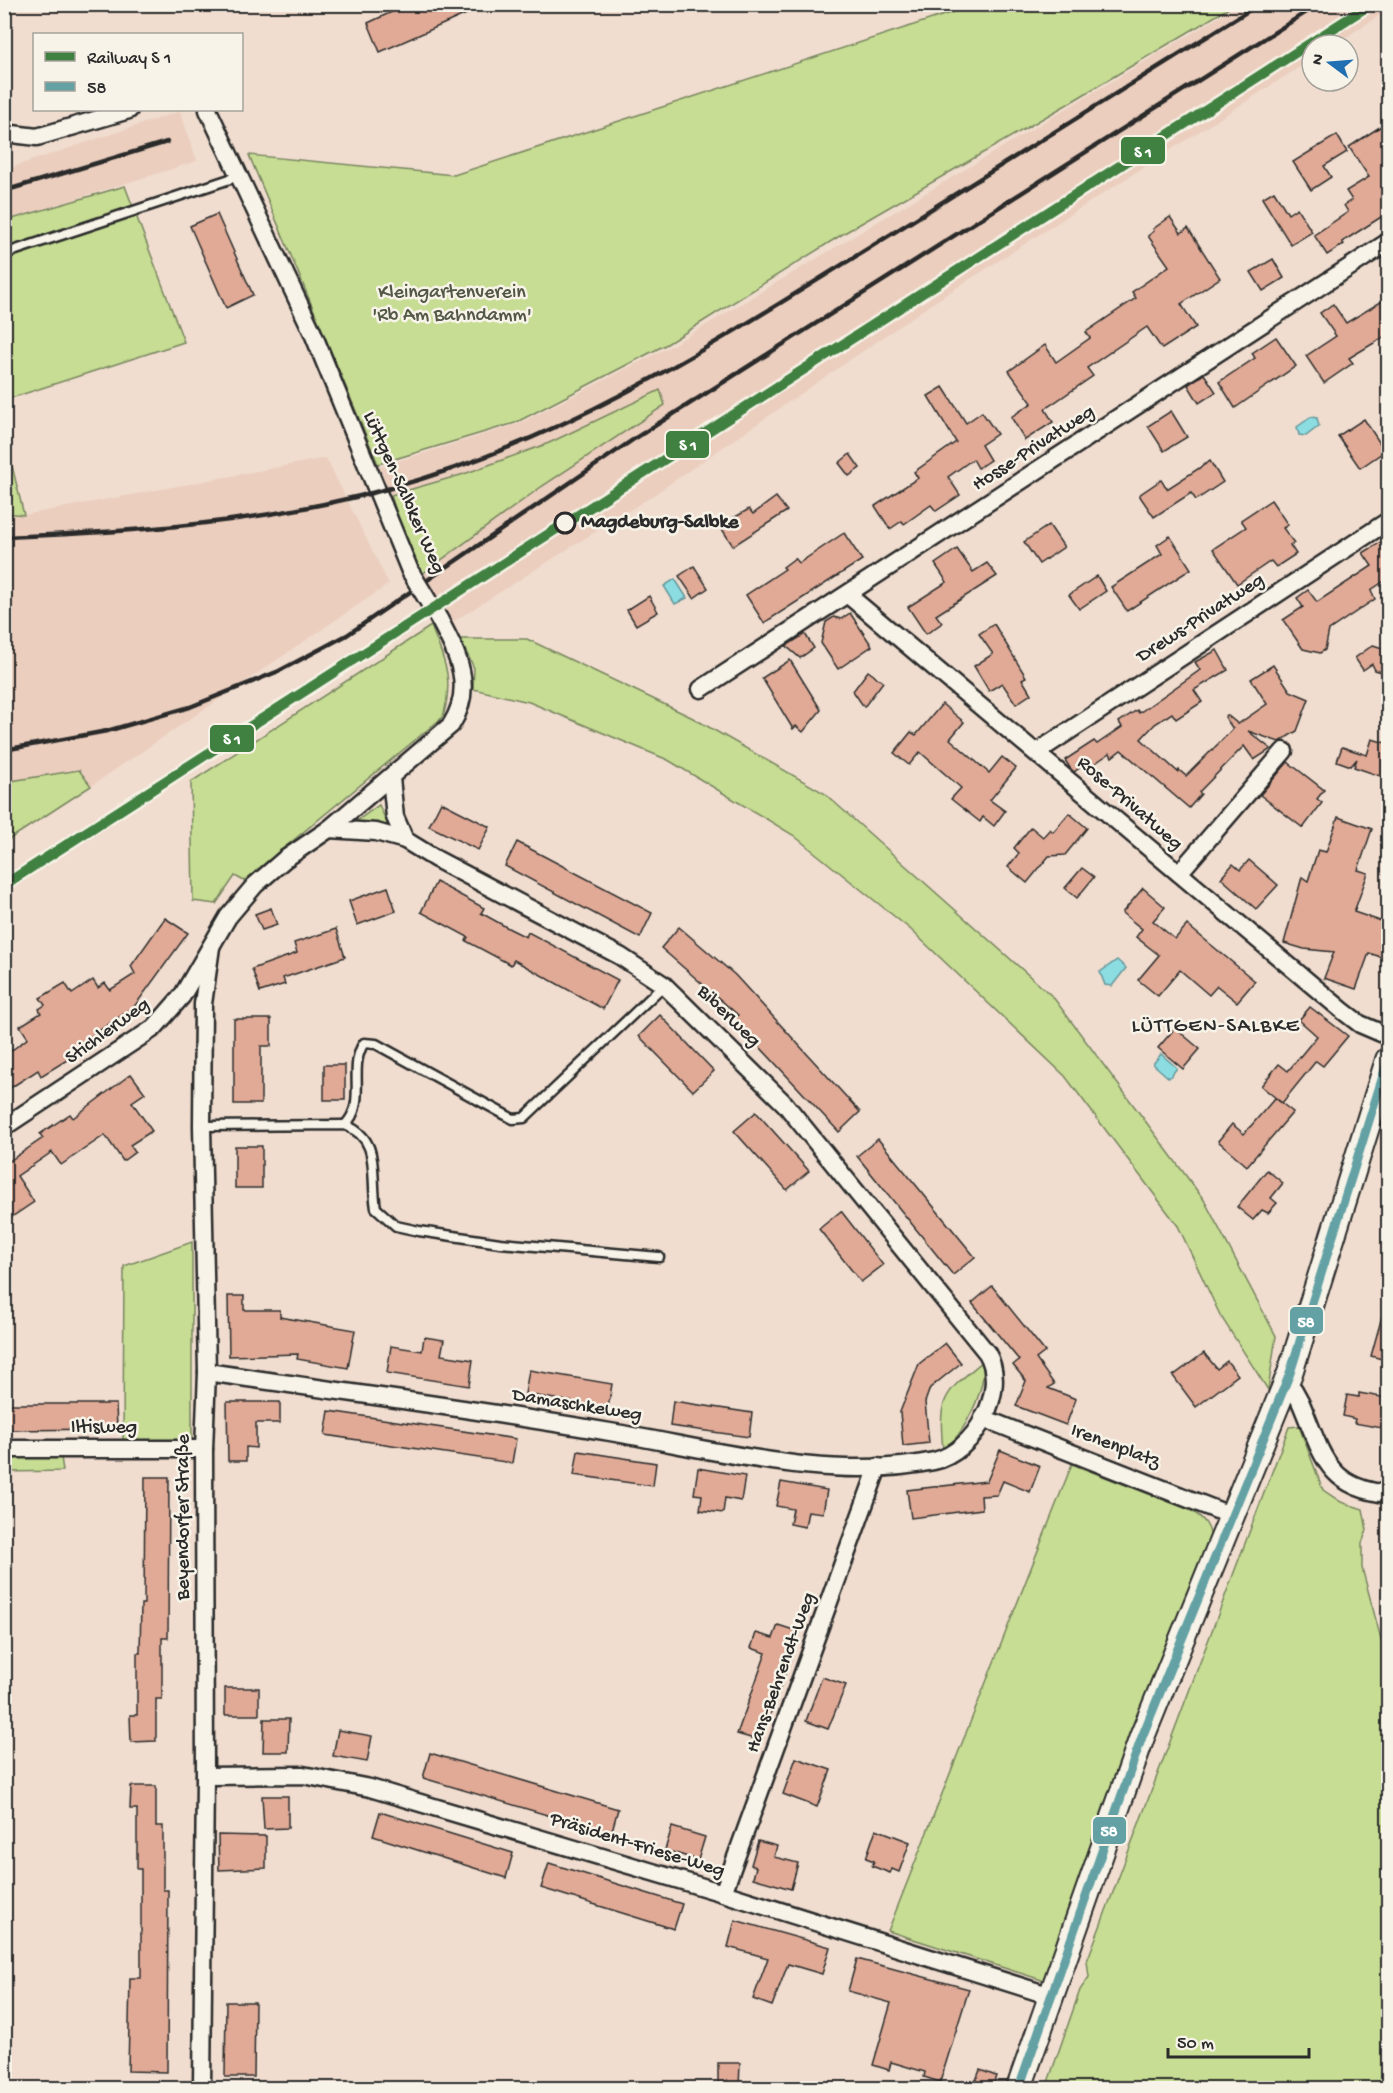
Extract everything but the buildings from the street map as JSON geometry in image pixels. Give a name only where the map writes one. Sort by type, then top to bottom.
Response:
[{"type":"main road","points":[[1019,2088],[1142,1737],[1285,1385],[1389,1060]]},
{"type":"street","points":[[4,133],[37,137],[104,114],[123,111]]},
{"type":"street","name":"Lüttgen-Salbker Weg","points":[[208,111],[312,331],[410,571],[439,619],[460,664],[464,687],[461,707],[452,725],[329,829],[285,859],[255,885],[228,917],[211,947]]},
{"type":"street","name":"Hosse-Privatweg","points":[[701,689],[1389,242]]},
{"type":"street","name":"Drews-Privatweg","points":[[1037,752],[1389,521]]},
{"type":"street","name":"Rose-Privatweg","points":[[848,595],[1349,1016],[1360,1024],[1389,1036]]},
{"type":"street","points":[[1179,873],[1284,751]]},
{"type":"street","points":[[390,778],[395,817],[405,840]]},
{"type":"street","name":"Biberweg","points":[[329,829],[376,832],[405,840],[436,860],[620,956],[664,986],[785,1104],[952,1308],[993,1364],[994,1384],[983,1418]]},
{"type":"street","name":"Beyendorfer Straße","points":[[202,2088],[205,1776],[204,1449],[207,1372],[202,1126],[203,1004],[211,947]]},
{"type":"street","name":"Stichlerweg","points":[[4,1127],[154,1028],[182,996],[211,947]]},
{"type":"street","name":"Damaschkeweg","points":[[207,1372],[609,1431],[795,1462],[878,1467],[941,1459],[966,1442],[983,1418]]},
{"type":"street","points":[[1285,1385],[1294,1390],[1333,1472],[1357,1488],[1389,1494]]},
{"type":"street","name":"Irenenplatz","points":[[983,1418],[1232,1516]]},
{"type":"street","name":"Iltisweg","points":[[4,1449],[204,1449]]},
{"type":"street","name":"Hans-Behrendt-Weg","points":[[723,1893],[878,1467]]},
{"type":"street","name":"Präsident-Friese-Weg","points":[[205,1776],[303,1775],[353,1784],[723,1893],[1051,1996]]},
{"type":"street","points":[[1028,2088],[1030,2054]]},
{"type":"lane","points":[[4,254],[239,176]]},
{"type":"lane","points":[[345,1125],[353,1117],[357,1101],[356,1054],[363,1043],[376,1044],[513,1119],[524,1118],[664,986]]},
{"type":"lane","points":[[202,1126],[345,1125],[365,1136],[372,1151],[376,1208],[396,1226],[500,1243],[658,1257]]},
{"type":"shaded area","points":[[1239,5],[1388,5],[1388,10],[1353,33],[1300,33],[1300,67],[933,303],[652,496],[451,623],[423,578],[379,467],[518,424],[671,346]]},
{"type":"shaded area","points":[[180,111],[197,161],[5,221],[4,170]]},
{"type":"shaded area","points":[[326,458],[389,584],[91,786],[79,770],[5,782],[5,513],[24,515]]},
{"type":"green space","name":"Kleingartenverein 'Rb Am Bahndamm'","points":[[978,4],[1234,5],[846,232],[667,344],[515,423],[378,464],[249,155],[454,175]]},
{"type":"green space","points":[[125,186],[184,342],[5,400],[5,221]]},
{"type":"green space","points":[[660,390],[665,405],[541,487],[422,574],[404,538],[391,495],[464,474],[549,443]]},
{"type":"green space","points":[[5,437],[24,515],[5,513]]},
{"type":"green space","points":[[431,626],[444,660],[448,681],[443,717],[244,881],[235,876],[216,904],[193,901],[191,782]]},
{"type":"green space","points":[[460,639],[527,639],[693,718],[824,793],[1053,997],[1204,1200],[1276,1336],[1268,1390],[1220,1315],[1178,1226],[1065,1076],[910,929],[793,835],[668,760],[529,702],[473,689],[474,668]]},
{"type":"green space","points":[[79,770],[91,786],[5,842],[5,782]]},
{"type":"green space","points":[[379,805],[388,825],[354,823]]},
{"type":"green space","points":[[192,1242],[192,1444],[123,1443],[124,1266]]},
{"type":"green space","points":[[982,1362],[982,1384],[973,1410],[959,1434],[943,1450],[942,1419],[946,1398],[959,1382]]},
{"type":"green space","points":[[1299,1426],[1323,1490],[1341,1502],[1363,1509],[1367,1530],[1362,1543],[1362,1568],[1388,1665],[1388,2088],[1046,2088],[1080,1990],[1089,1977],[1087,1961],[1289,1427]]},
{"type":"green space","points":[[4,1457],[61,1457],[63,1471],[5,1472]]},
{"type":"green space","points":[[1072,1464],[1190,1510],[1206,1523],[1211,1543],[1045,1981],[888,1931]]},
{"type":"water","points":[[1311,417],[1317,418],[1319,426],[1306,436],[1299,435],[1297,427]]},
{"type":"water","points":[[675,579],[687,598],[675,604],[664,586]]},
{"type":"water","points":[[1117,960],[1126,968],[1112,986],[1105,985],[1100,972]]},
{"type":"water","points":[[1161,1054],[1177,1068],[1169,1078],[1153,1064]]},
{"type":"railway","points":[[4,537],[151,529],[295,510],[391,488],[456,468],[518,444],[579,416],[697,353],[1259,4]]},
{"type":"railway","points":[[4,750],[107,731],[190,707],[279,671],[347,635],[634,439],[1319,4]]},
{"type":"railway","points":[[4,191],[167,142]]},
{"type":"transit line","points":[[4,885],[1371,4]]},
{"type":"transit line","name":"58","points":[[1019,2088],[1142,1737],[1290,1373],[1388,1060]]},
{"type":"place","name":"Magdeburg-Salbke","points":[[565,523]]},
{"type":"district","name":"LÜTTGEN-SALBKE","points":[[1216,1027]]}]
